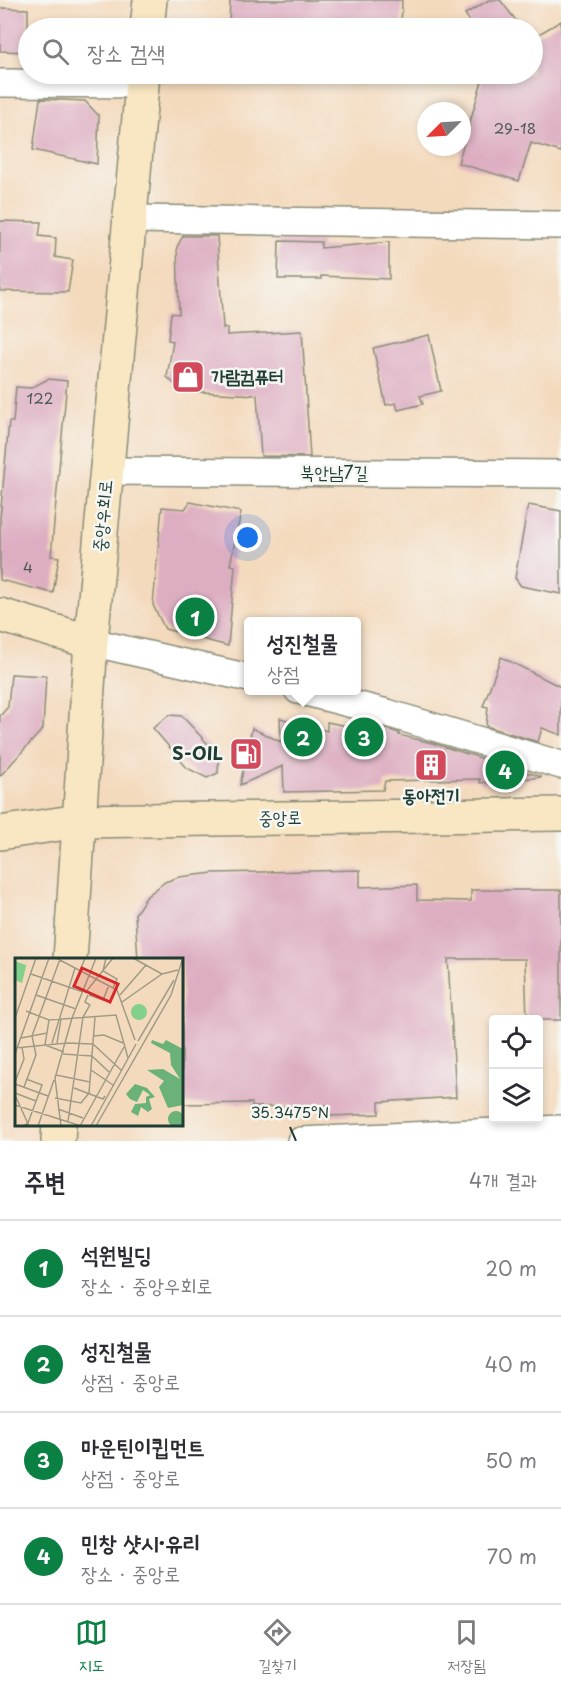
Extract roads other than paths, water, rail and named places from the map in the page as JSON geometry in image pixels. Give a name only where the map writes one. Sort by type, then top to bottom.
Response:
[{"type":"main road","points":[[148,18],[150,0]]},
{"type":"main road","name":"중앙우회로","points":[[70,958],[91,642],[143,84]]},
{"type":"main road","points":[[0,615],[91,642]]},
{"type":"main road","name":"중앙로","points":[[0,833],[78,821],[561,814]]},
{"type":"main road","points":[[58,1141],[60,1126]]},
{"type":"street","points":[[0,82],[18,82]]},
{"type":"street","points":[[130,219],[561,225]]},
{"type":"street","name":"북안남7길","points":[[107,471],[561,474]]},
{"type":"street","points":[[91,642],[244,677]]},
{"type":"street","points":[[317,695],[387,713],[561,765]]},
{"type":"street","points":[[301,1141],[561,1129]]},
{"type":"place","name":"가람컴퓨터","points":[[188,377]]},
{"type":"place","name":"석원빌딩","points":[[195,617]]},
{"type":"place","name":"성진철물","points":[[303,737]]},
{"type":"place","name":"마운틴이큅먼트","points":[[364,737]]},
{"type":"place","name":"S-OIL","points":[[246,754]]},
{"type":"place","name":"동아전기","points":[[431,765]]},
{"type":"place","name":"민창 샷시·유리","points":[[505,770]]}]
